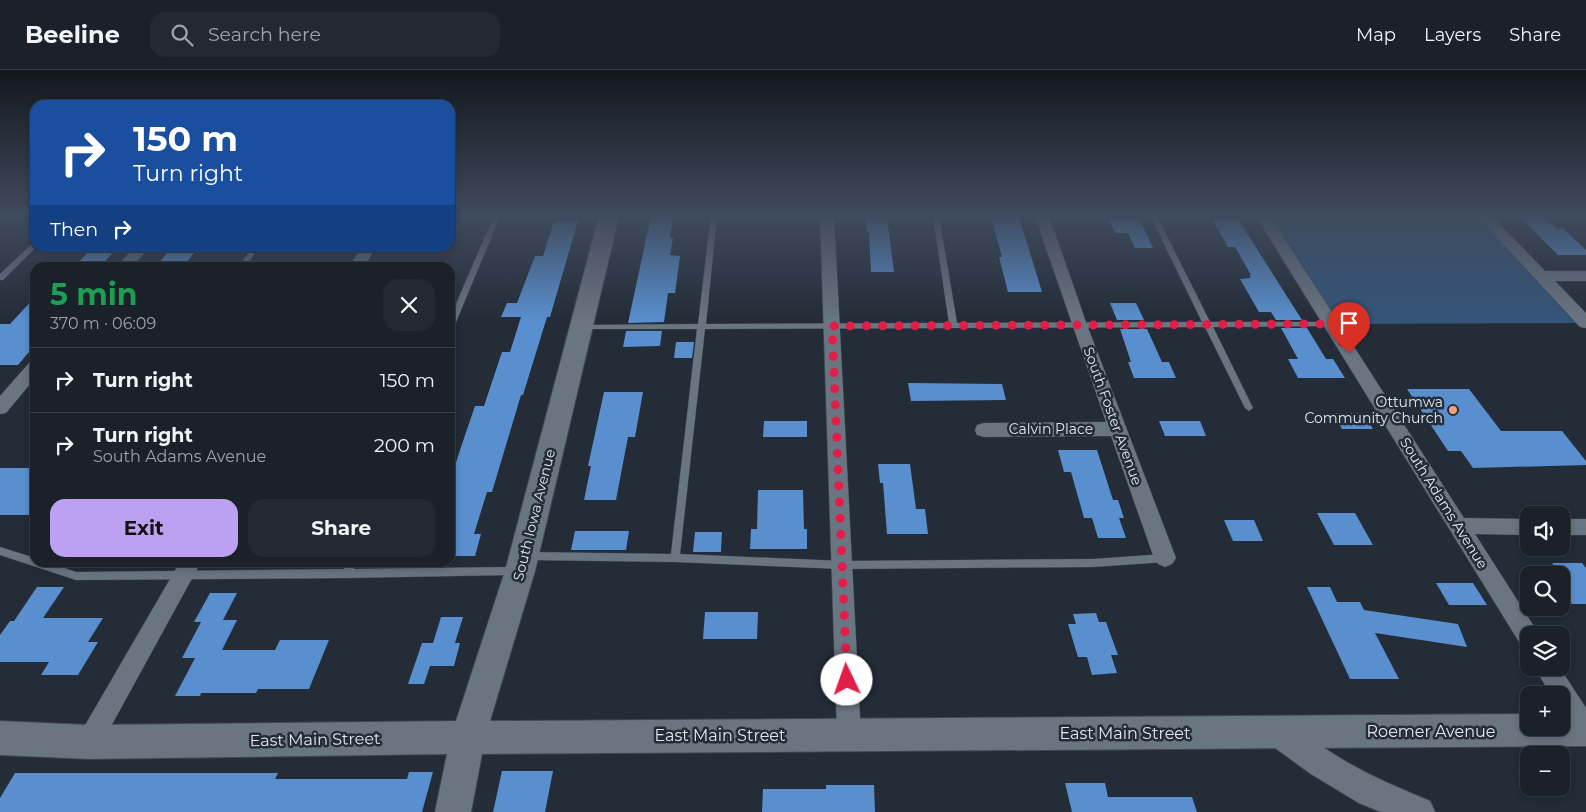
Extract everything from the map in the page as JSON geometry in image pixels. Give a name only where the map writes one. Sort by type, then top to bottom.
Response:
[{"type":"main road","name":"South Iowa Avenue","points":[[453,812],[468,737],[522,564],[601,251]]},
{"type":"main road","name":"Roemer Avenue","points":[[1277,732],[1586,730]]},
{"type":"main road","name":"East Main Street","points":[[0,738],[89,742],[468,737],[1277,732]]},
{"type":"street","points":[[829,251],[849,735]]},
{"type":"street","name":"South Foster Avenue","points":[[1054,251],[1079,325],[1165,558]]},
{"type":"street","name":"South Adams Avenue","points":[[1285,251],[1522,626]]},
{"type":"street","points":[[1517,251],[1586,324]]},
{"type":"street","points":[[128,262],[137,252]]},
{"type":"street","points":[[1541,276],[1586,276]]},
{"type":"street","points":[[0,408],[30,374]]},
{"type":"street","name":"Calvin Place","points":[[984,430],[1118,429]]},
{"type":"street","points":[[1459,526],[1520,527]]},
{"type":"street","points":[[1570,527],[1586,527]]},
{"type":"street","points":[[89,742],[187,569]]},
{"type":"street","points":[[1552,676],[1586,730]]},
{"type":"street","points":[[1277,732],[1322,764],[1370,792],[1419,812]]},
{"type":"lane","points":[[0,278],[28,251]]},
{"type":"lane","points":[[455,315],[482,251]]},
{"type":"lane","points":[[676,558],[711,251]]},
{"type":"lane","points":[[941,251],[953,326]]},
{"type":"lane","points":[[1171,251],[1249,408]]},
{"type":"lane","points":[[582,327],[1331,324]]},
{"type":"lane","points":[[0,550],[30,558]]},
{"type":"lane","points":[[54,567],[76,576],[187,569],[346,574],[676,558],[842,565],[1093,563],[1165,558]]},
{"type":"lane","points":[[346,574],[349,567]]},
{"type":"shaded area","points":[[1285,251],[1517,251],[1586,323],[1331,324]]},
{"type":"building","points":[[545,251],[569,251],[550,317],[547,317],[523,395],[521,395],[492,492],[487,492],[474,534],[481,534],[475,556],[455,556],[455,466],[475,406],[484,406],[502,352],[510,352],[521,317],[501,317],[507,303],[517,303],[535,256],[543,256]]},
{"type":"building","points":[[644,251],[671,251],[670,255],[680,256],[675,293],[668,293],[664,322],[628,323]]},
{"type":"building","points":[[870,251],[891,251],[894,272],[871,272]]},
{"type":"building","points":[[1000,251],[1029,251],[1042,292],[1008,292],[999,257],[1002,257]]},
{"type":"building","points":[[1237,251],[1258,251],[1302,320],[1276,320],[1271,312],[1259,312],[1240,279],[1251,278],[1249,275],[1251,275]]},
{"type":"building","points":[[1554,251],[1586,251],[1586,255],[1558,255]]},
{"type":"building","points":[[88,252],[113,252],[104,262],[79,262]]},
{"type":"building","points":[[168,252],[195,252],[187,262],[160,262]]},
{"type":"building","points":[[30,302],[30,351],[18,365],[0,365],[0,324],[10,324]]},
{"type":"building","points":[[1110,303],[1136,303],[1144,320],[1117,320]]},
{"type":"building","points":[[1281,328],[1307,328],[1326,359],[1333,359],[1345,378],[1298,378],[1288,359],[1298,359]]},
{"type":"building","points":[[1120,329],[1147,329],[1162,362],[1169,362],[1176,378],[1134,378],[1128,362],[1131,362]]},
{"type":"building","points":[[626,331],[662,331],[660,346],[623,347]]},
{"type":"building","points":[[676,342],[694,342],[692,358],[674,358]]},
{"type":"building","points":[[908,383],[1002,384],[1006,400],[911,401]]},
{"type":"building","name":"Ottumwa Community Church","points":[[1407,389],[1469,389],[1501,431],[1562,431],[1586,461],[1586,465],[1473,468],[1461,451],[1448,451]]},
{"type":"building","points":[[604,392],[643,392],[635,437],[628,437],[616,500],[584,500],[591,466],[588,466]]},
{"type":"building","points":[[1333,413],[1363,413],[1373,429],[1342,429]]},
{"type":"building","points":[[764,421],[807,421],[807,437],[763,437]]},
{"type":"building","points":[[1159,421],[1200,421],[1206,436],[1165,436]]},
{"type":"building","points":[[1058,450],[1097,450],[1113,500],[1118,500],[1124,518],[1119,518],[1126,538],[1098,538],[1092,518],[1084,518],[1071,472],[1064,472]]},
{"type":"building","points":[[878,464],[910,464],[916,509],[925,509],[928,534],[887,534],[883,483],[880,483]]},
{"type":"building","points":[[0,468],[30,468],[30,515],[0,515]]},
{"type":"building","points":[[758,490],[803,490],[804,529],[807,529],[807,549],[750,549],[751,529],[757,529]]},
{"type":"building","points":[[1317,513],[1355,513],[1373,545],[1334,545]]},
{"type":"building","points":[[1224,520],[1254,520],[1263,541],[1233,541]]},
{"type":"building","points":[[575,531],[629,531],[626,550],[571,550]]},
{"type":"building","points":[[695,532],[722,532],[721,552],[693,552]]},
{"type":"building","points":[[1552,563],[1582,563],[1586,568],[1586,604],[1572,604],[1570,601],[1570,566],[1554,566]]},
{"type":"building","points":[[1436,583],[1473,583],[1487,605],[1449,605]]},
{"type":"building","points":[[37,587],[64,587],[43,618],[103,618],[88,642],[98,642],[78,675],[41,675],[49,662],[0,662],[0,635],[10,621],[14,621]]},
{"type":"building","points":[[1307,587],[1330,587],[1337,602],[1360,602],[1364,610],[1458,624],[1467,647],[1375,633],[1399,679],[1350,679]]},
{"type":"building","points":[[210,593],[237,593],[223,620],[237,620],[222,650],[275,650],[280,640],[329,640],[309,689],[258,689],[256,693],[201,693],[200,696],[175,696],[195,658],[182,658],[201,622],[194,622]]},
{"type":"building","points":[[705,612],[758,612],[757,639],[703,639]]},
{"type":"building","points":[[1096,613],[1099,622],[1106,622],[1118,655],[1111,655],[1117,673],[1092,675],[1087,657],[1078,657],[1068,624],[1076,624],[1073,614]]},
{"type":"building","points":[[441,617],[463,617],[455,643],[460,643],[454,666],[430,666],[424,684],[408,684],[422,643],[433,643]]},
{"type":"building","points":[[502,771],[553,771],[545,812],[493,812]]},
{"type":"building","points":[[409,772],[433,772],[422,812],[0,812],[0,798],[15,773],[278,773],[275,779],[407,779]]},
{"type":"building","points":[[1065,783],[1105,783],[1108,797],[1192,797],[1197,812],[1072,812]]},
{"type":"building","points":[[826,785],[874,785],[875,812],[762,812],[763,789],[826,789]]},
{"type":"place","name":"Ottumwa Community Church","points":[[1453,410]]},
{"type":"route","points":[[847,680],[832,326],[1331,324],[1349,353]]}]
